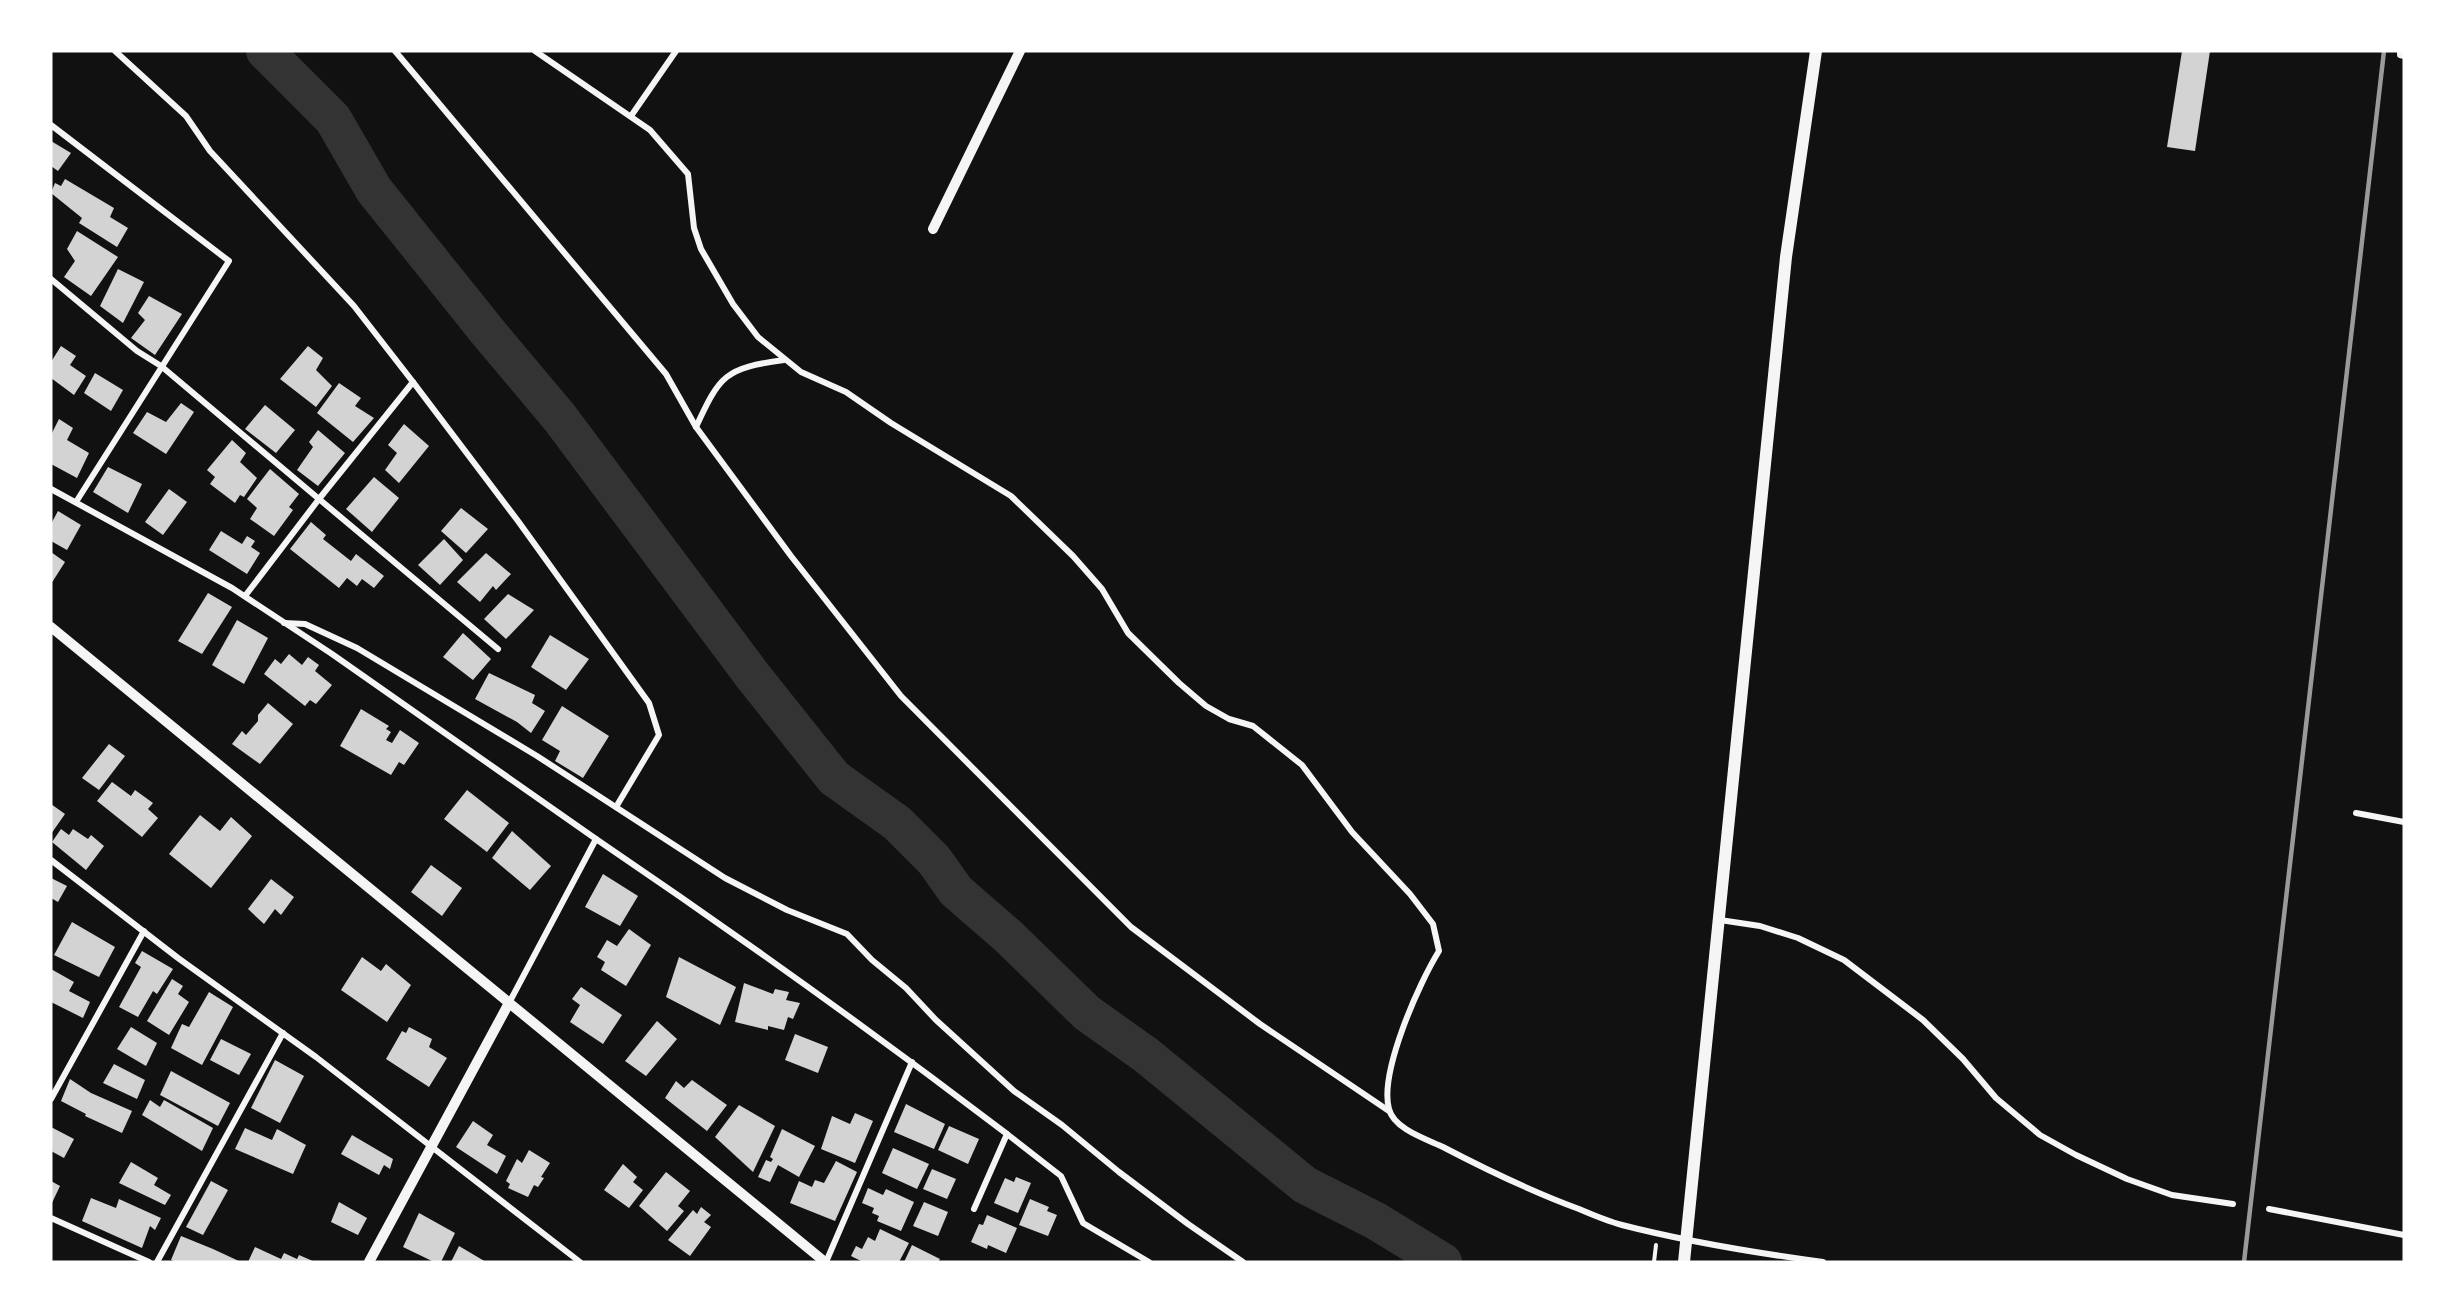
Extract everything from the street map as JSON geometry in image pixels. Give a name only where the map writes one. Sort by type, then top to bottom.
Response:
[{"type":"main road","points":[[1684,1262],[1786,257],[1816,51]]},
{"type":"street","points":[[115,51],[186,116],[210,151],[354,306],[518,521],[649,703],[659,735],[616,807]]},
{"type":"street","points":[[395,51],[666,374],[696,428],[791,556],[901,696],[1131,927],[1260,1024],[1389,1111],[1400,1125],[1472,1163],[1559,1202],[1620,1225],[1686,1243],[1823,1262]]},
{"type":"street","points":[[535,51],[650,130],[688,174],[694,228],[701,249],[745,321],[758,337],[801,372],[846,392],[891,423],[1011,496],[1080,564],[1102,589],[1128,633],[1179,683],[1206,706],[1229,719],[1253,726],[1302,765],[1352,832],[1410,894],[1434,924],[1439,951],[1424,974],[1399,1043],[1387,1087],[1389,1111]]},
{"type":"street","points":[[631,117],[676,51]]},
{"type":"street","points":[[933,229],[1020,51]]},
{"type":"street","points":[[2400,51],[2400,55],[2404,56]]},
{"type":"street","points":[[51,124],[229,261],[76,502]]},
{"type":"street","points":[[51,279],[136,351],[161,366],[498,649]]},
{"type":"street","points":[[696,428],[712,394],[724,377],[752,364],[784,360]]},
{"type":"street","points":[[245,596],[413,382]]},
{"type":"street","points":[[51,489],[245,596],[715,919],[912,1062],[1061,1176],[1083,1223],[1149,1262]]},
{"type":"street","points":[[284,623],[305,624],[357,648],[537,756],[725,878],[787,910],[847,934],[872,960],[906,988],[936,1020],[1014,1091],[1062,1125],[1188,1224],[1243,1262]]},
{"type":"street","points":[[51,627],[826,1262],[912,1062]]},
{"type":"street","points":[[2356,813],[2404,822]]},
{"type":"street","points":[[369,1262],[596,839]]},
{"type":"street","points":[[51,860],[283,1033],[580,1262]]},
{"type":"street","points":[[1720,920],[1760,926],[1798,939],[1844,960],[1923,1020],[1964,1059],[1996,1098],[2040,1135],[2076,1155],[2127,1179],[2172,1195],[2233,1204]]},
{"type":"street","points":[[51,1099],[144,931]]},
{"type":"street","points":[[157,1262],[283,1033]]},
{"type":"street","points":[[974,1209],[1007,1134]]},
{"type":"street","points":[[2269,1209],[2404,1235]]},
{"type":"street","points":[[51,1218],[149,1262]]},
{"type":"path","points":[[1654,1262],[1656,1249]]},
{"type":"building","points":[[2182,51],[2210,51],[2195,151],[2167,147]]},
{"type":"building","points":[[51,141],[71,153],[58,171],[51,166]]},
{"type":"building","points":[[65,179],[114,208],[110,217],[128,228],[117,247],[79,223],[82,218],[51,193],[55,183],[61,186]]},
{"type":"building","points":[[77,231],[118,257],[91,296],[64,277],[75,261],[67,249]]},
{"type":"building","points":[[118,269],[144,282],[123,323],[100,306]]},
{"type":"building","points":[[149,296],[182,314],[155,355],[131,338],[145,320],[138,313]]},
{"type":"building","points":[[61,346],[76,356],[70,365],[86,376],[74,395],[51,378],[51,362]]},
{"type":"building","points":[[308,346],[323,358],[316,370],[332,386],[316,407],[280,379]]},
{"type":"building","points":[[95,373],[123,390],[111,411],[84,393]]},
{"type":"building","points":[[339,383],[361,398],[355,406],[374,418],[353,442],[317,413]]},
{"type":"building","points":[[181,403],[194,412],[166,454],[133,433],[147,412],[166,422]]},
{"type":"building","points":[[265,405],[295,430],[276,453],[245,429]]},
{"type":"building","points":[[59,419],[73,428],[67,440],[89,453],[77,478],[51,464],[51,435]]},
{"type":"building","points":[[404,424],[429,446],[399,483],[385,470],[397,453],[388,445]]},
{"type":"building","points":[[318,430],[345,453],[318,486],[297,470],[313,447],[309,442]]},
{"type":"building","points":[[232,440],[246,453],[240,462],[257,478],[244,497],[240,495],[235,503],[210,484],[215,477],[207,470]]},
{"type":"building","points":[[108,467],[142,484],[128,513],[93,492]]},
{"type":"building","points":[[270,469],[299,494],[289,507],[293,510],[274,536],[250,519],[257,508],[247,499]]},
{"type":"building","points":[[374,477],[399,498],[372,532],[346,509]]},
{"type":"building","points":[[169,489],[187,502],[163,535],[145,522]]},
{"type":"building","points":[[461,508],[488,529],[466,553],[441,531]]},
{"type":"building","points":[[58,511],[81,525],[67,550],[51,541],[51,524]]},
{"type":"building","points":[[311,522],[326,535],[323,539],[351,561],[356,554],[384,576],[374,588],[362,579],[357,586],[347,578],[339,588],[290,549]]},
{"type":"building","points":[[221,531],[242,544],[247,536],[255,541],[251,547],[260,553],[247,574],[209,550]]},
{"type":"building","points":[[444,539],[463,560],[440,585],[418,565]]},
{"type":"building","points":[[51,552],[65,562],[51,584]]},
{"type":"building","points":[[486,553],[511,574],[496,590],[493,586],[480,602],[457,582]]},
{"type":"building","points":[[208,593],[232,607],[202,654],[178,641]]},
{"type":"building","points":[[508,594],[534,610],[506,639],[484,619]]},
{"type":"building","points":[[237,620],[268,638],[244,684],[212,665]]},
{"type":"building","points":[[463,633],[491,659],[473,680],[443,657]]},
{"type":"building","points":[[550,635],[589,659],[566,690],[531,667]]},
{"type":"building","points":[[289,654],[302,665],[308,657],[319,665],[315,671],[332,685],[316,704],[310,700],[305,706],[264,674],[275,659],[281,664]]},
{"type":"building","points":[[489,673],[535,695],[532,703],[545,711],[531,733],[517,722],[475,699]]},
{"type":"building","points":[[268,703],[293,724],[260,764],[232,744],[242,731],[246,735],[258,721],[258,715]]},
{"type":"building","points":[[562,706],[609,736],[583,778],[555,761],[560,751],[542,740]]},
{"type":"building","points":[[361,709],[389,726],[386,729],[391,732],[386,740],[392,743],[400,730],[419,743],[404,765],[399,762],[391,775],[340,746]]},
{"type":"building","points":[[109,744],[125,756],[99,790],[82,778]]},
{"type":"building","points":[[112,782],[131,796],[135,790],[153,803],[148,809],[158,818],[142,837],[97,801]]},
{"type":"building","points":[[467,790],[509,823],[487,852],[444,819]]},
{"type":"building","points":[[51,804],[65,814],[51,834]]},
{"type":"building","points":[[200,815],[220,831],[231,817],[252,836],[211,888],[169,854]]},
{"type":"building","points":[[61,829],[69,835],[73,829],[88,839],[91,835],[104,846],[86,870],[52,842]]},
{"type":"building","points":[[512,831],[551,866],[530,890],[492,858]]},
{"type":"building","points":[[431,865],[462,888],[442,916],[411,892]]},
{"type":"building","points":[[603,874],[638,896],[620,926],[585,907]]},
{"type":"building","points":[[51,878],[67,886],[58,902],[51,898]]},
{"type":"building","points":[[271,879],[294,897],[281,915],[275,909],[264,924],[248,909]]},
{"type":"building","points":[[72,922],[115,947],[99,977],[54,955]]},
{"type":"building","points":[[629,929],[651,945],[626,986],[601,970],[605,962],[597,957],[607,940],[617,946]]},
{"type":"building","points":[[142,951],[173,969],[157,994],[153,991],[138,1017],[119,1007],[141,967],[135,963]]},
{"type":"building","points":[[362,957],[381,971],[386,964],[411,985],[387,1022],[341,990]]},
{"type":"building","points":[[679,957],[736,987],[720,1025],[666,997]]},
{"type":"building","points":[[51,969],[74,982],[69,991],[90,1002],[83,1018],[51,1002]]},
{"type":"building","points":[[172,979],[183,986],[178,994],[189,1002],[169,1035],[147,1021]]},
{"type":"building","points":[[744,983],[773,994],[775,989],[789,992],[786,1000],[800,1003],[793,1019],[788,1017],[784,1030],[768,1026],[768,1030],[735,1022]]},
{"type":"building","points":[[581,987],[622,1015],[603,1044],[570,1022],[580,1005],[572,999]]},
{"type":"building","points":[[209,992],[233,1007],[202,1065],[171,1048],[182,1024],[189,1027]]},
{"type":"building","points":[[657,1021],[677,1039],[646,1076],[625,1061]]},
{"type":"building","points":[[131,1027],[157,1043],[146,1066],[117,1049]]},
{"type":"building","points":[[409,1027],[432,1039],[429,1047],[447,1058],[429,1087],[386,1059],[402,1031],[406,1033]]},
{"type":"building","points":[[795,1034],[828,1047],[818,1073],[785,1060]]},
{"type":"building","points":[[221,1039],[251,1054],[239,1075],[210,1060]]},
{"type":"building","points":[[275,1060],[304,1076],[280,1123],[251,1108]]},
{"type":"building","points":[[114,1064],[145,1080],[137,1099],[103,1083]]},
{"type":"building","points":[[171,1071],[230,1103],[218,1126],[160,1095]]},
{"type":"building","points":[[70,1079],[91,1093],[132,1111],[122,1133],[85,1116],[86,1114],[61,1101]]},
{"type":"building","points":[[692,1080],[727,1105],[707,1131],[665,1098],[676,1081],[684,1088]]},
{"type":"building","points":[[150,1100],[160,1107],[164,1100],[213,1128],[202,1151],[142,1115]]},
{"type":"building","points":[[906,1104],[945,1124],[934,1149],[894,1132]]},
{"type":"building","points":[[739,1105],[775,1126],[753,1172],[715,1137]]},
{"type":"building","points":[[855,1113],[873,1121],[855,1163],[821,1149],[832,1116],[850,1124]]},
{"type":"building","points":[[473,1121],[493,1135],[487,1145],[506,1156],[497,1174],[456,1147]]},
{"type":"building","points":[[949,1126],[979,1139],[968,1164],[938,1150]]},
{"type":"building","points":[[51,1127],[74,1139],[64,1158],[51,1151]]},
{"type":"building","points":[[245,1128],[272,1140],[277,1129],[306,1145],[293,1174],[235,1149]]},
{"type":"building","points":[[782,1129],[815,1146],[799,1177],[778,1165],[770,1182],[758,1177],[766,1160],[771,1162],[773,1159],[770,1157]]},
{"type":"building","points":[[352,1135],[393,1159],[390,1169],[384,1165],[379,1175],[341,1154]]},
{"type":"building","points":[[893,1148],[929,1164],[917,1189],[882,1173]]},
{"type":"building","points":[[529,1150],[550,1163],[541,1177],[544,1178],[538,1187],[534,1185],[528,1197],[508,1188],[510,1184],[506,1181],[517,1159],[522,1163]]},
{"type":"building","points":[[836,1161],[857,1172],[835,1221],[790,1203],[799,1181],[812,1187],[815,1180],[824,1183]]},
{"type":"building","points":[[131,1162],[158,1178],[154,1185],[171,1195],[165,1205],[119,1183]]},
{"type":"building","points":[[623,1164],[637,1177],[633,1182],[643,1190],[629,1208],[604,1190]]},
{"type":"building","points":[[932,1169],[956,1179],[947,1199],[923,1189]]},
{"type":"building","points":[[666,1172],[690,1191],[678,1206],[684,1211],[667,1231],[639,1206]]},
{"type":"building","points":[[1016,1177],[1031,1183],[1018,1213],[994,1203],[1005,1178],[1014,1182]]},
{"type":"building","points":[[51,1181],[60,1186],[51,1205]]},
{"type":"building","points":[[211,1181],[228,1190],[203,1235],[186,1227]]},
{"type":"building","points":[[868,1188],[883,1195],[886,1189],[914,1202],[901,1231],[877,1221],[879,1216],[872,1213],[874,1208],[862,1203]]},
{"type":"building","points":[[91,1198],[116,1208],[119,1199],[161,1218],[155,1230],[150,1226],[142,1248],[82,1221]]},
{"type":"building","points":[[1030,1199],[1049,1207],[1047,1211],[1057,1215],[1048,1236],[1019,1225]]},
{"type":"building","points":[[339,1202],[367,1218],[358,1235],[331,1222]]},
{"type":"building","points":[[924,1202],[948,1212],[938,1236],[913,1226]]},
{"type":"building","points":[[701,1207],[711,1215],[704,1222],[711,1227],[690,1256],[668,1240],[693,1210],[697,1214]]},
{"type":"building","points":[[419,1213],[455,1233],[441,1262],[434,1262],[403,1247]]},
{"type":"building","points":[[987,1215],[1017,1228],[1006,1253],[988,1245],[987,1249],[971,1242],[979,1224],[983,1225]]},
{"type":"building","points":[[880,1229],[909,1243],[899,1262],[863,1262],[851,1256],[856,1246],[862,1249],[868,1237],[875,1241]]},
{"type":"building","points":[[181,1236],[241,1262],[176,1262],[171,1260]]},
{"type":"building","points":[[912,1245],[940,1259],[938,1262],[904,1262]]},
{"type":"building","points":[[459,1246],[486,1262],[451,1262]]},
{"type":"building","points":[[255,1247],[281,1259],[284,1253],[297,1259],[299,1255],[315,1262],[248,1262]]},
{"type":"waterway","points":[[265,51],[333,119],[374,190],[560,418],[752,675],[834,778],[897,823],[934,860],[956,891],[1009,937],[1087,1013],[1146,1055],[1305,1185],[1376,1221],[1443,1262]]},
{"type":"railway","points":[[2244,1262],[2384,51]]}]
